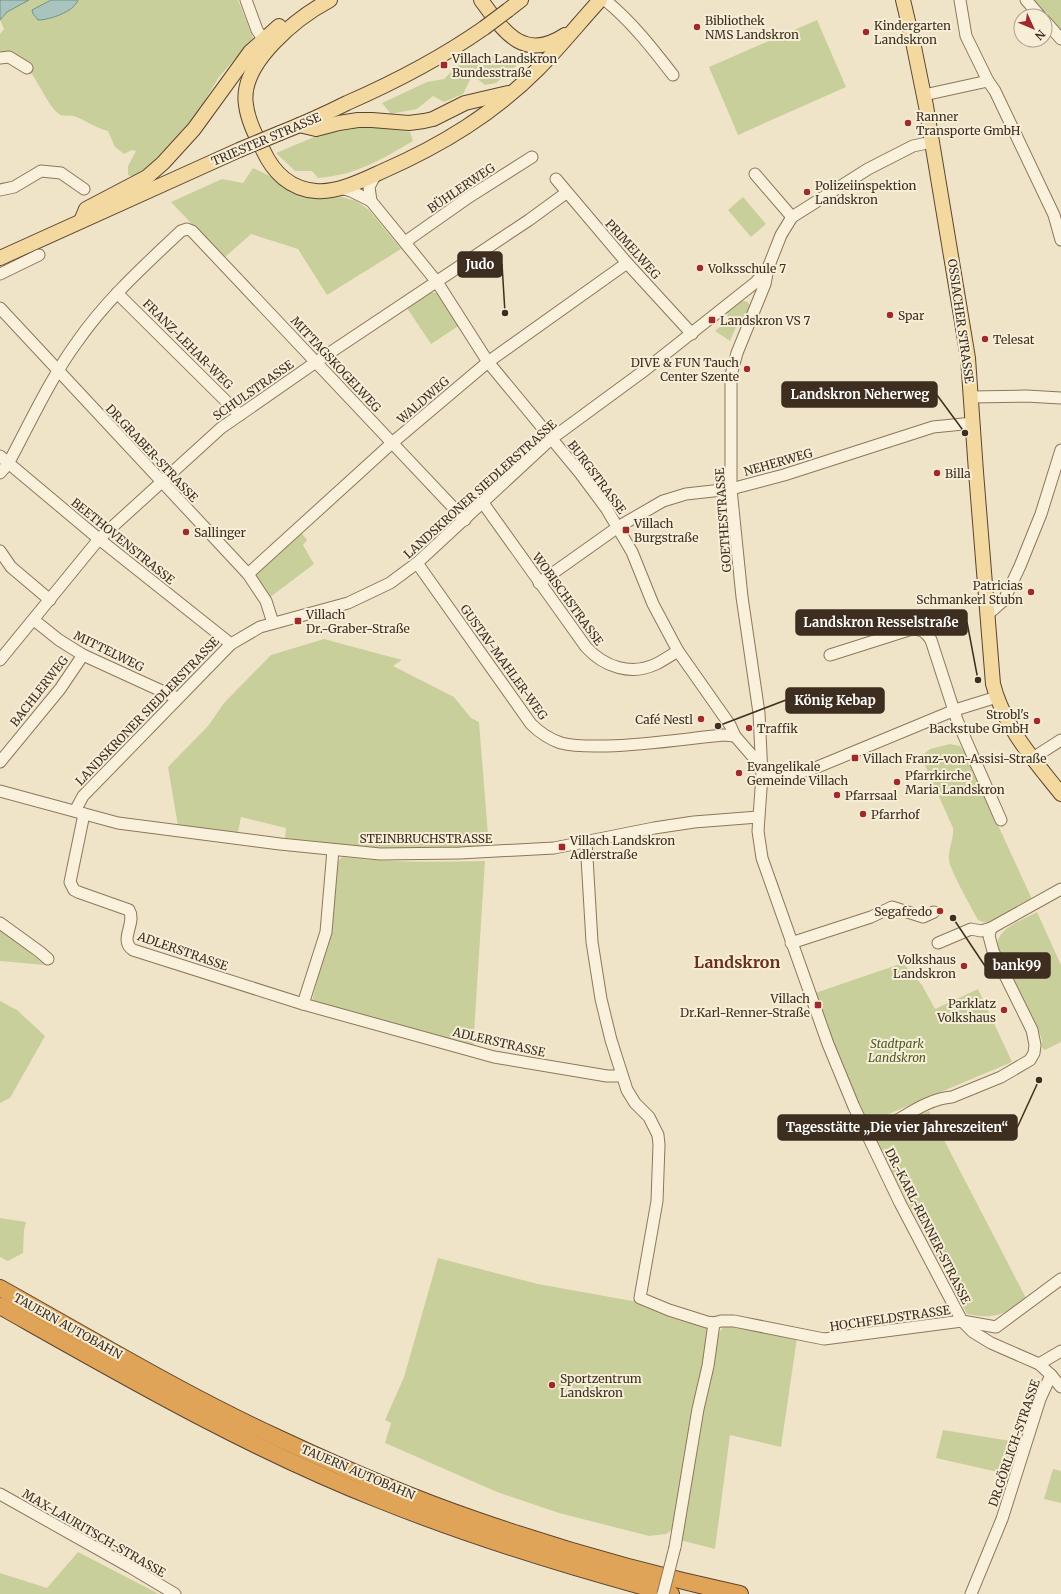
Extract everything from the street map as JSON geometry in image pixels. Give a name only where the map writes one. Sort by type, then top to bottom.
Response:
[{"type":"highway","name":"TAUERN AUTOBAHN","points":[[0,1288],[178,1388],[276,1437],[378,1482],[475,1520],[574,1552],[699,1585],[740,1594]]},
{"type":"highway","name":"TAUERN AUTOBAHN","points":[[0,1306],[163,1398],[269,1451],[379,1500],[493,1542],[581,1570],[671,1594]]},
{"type":"main road","points":[[80,221],[86,209],[147,177],[172,154],[194,129],[240,63],[263,39],[297,16],[330,0]]},
{"type":"main road","points":[[481,0],[502,30],[516,40],[531,46],[543,45],[552,42],[576,26]]},
{"type":"main road","name":"TRIESTER STRASSE","points":[[0,258],[239,150],[377,90],[442,56],[484,28],[521,0]]},
{"type":"main road","points":[[312,10],[283,33],[260,58],[245,94],[245,104],[254,130],[268,162],[279,175],[291,184],[316,191],[340,188],[376,174],[438,144],[470,124],[512,92],[538,69],[600,0]]},
{"type":"main road","name":"OSSIACHER STRASSE","points":[[903,0],[924,95],[968,358],[992,671],[997,697],[1014,733],[1061,794]]},
{"type":"main road","points":[[531,46],[538,56],[538,69]]},
{"type":"main road","points":[[299,125],[316,129],[358,120],[409,123],[424,121],[433,119],[465,104],[512,92]]},
{"type":"street","points":[[246,0],[257,30],[263,39]]},
{"type":"street","points":[[606,0],[624,14],[649,43],[673,75]]},
{"type":"street","points":[[960,0],[966,36],[988,81],[995,91],[1054,214],[1061,240]]},
{"type":"street","points":[[1026,0],[1033,8]]},
{"type":"street","points":[[1053,30],[1061,39]]},
{"type":"street","points":[[0,58],[9,57],[27,68]]},
{"type":"street","points":[[924,95],[988,81]]},
{"type":"street","name":"LANDSKRONER SIEDLERSTRASSE","points":[[79,813],[83,796],[231,644],[260,627],[348,603],[390,583],[417,563],[551,440],[692,334],[756,282],[768,268],[781,235],[792,217],[868,169],[913,146],[932,142]]},
{"type":"street","name":"BÜHLERWEG","points":[[405,242],[532,157]]},
{"type":"street","points":[[0,190],[14,187],[41,171],[62,173],[84,189]]},
{"type":"street","points":[[371,201],[369,187],[376,174]]},
{"type":"street","points":[[755,174],[792,217]]},
{"type":"street","name":"PRIMELWEG","points":[[556,179],[566,193],[627,263],[692,334]]},
{"type":"street","name":"BURGSTRASSE","points":[[340,188],[351,191],[371,201],[437,282],[488,362],[584,479],[618,527],[632,552],[653,604],[678,651],[730,725],[735,736],[761,771]]},
{"type":"street","name":"SCHULSTRASSE","points":[[0,660],[99,539],[222,428],[316,362],[529,220],[566,193]]},
{"type":"street","name":"MITTAGSKOGELWEG","points":[[117,293],[181,231],[186,229],[192,231],[465,520]]},
{"type":"street","points":[[0,274],[39,255]]},
{"type":"street","name":"WALDWEG","points":[[248,574],[392,443],[488,362],[627,263]]},
{"type":"street","name":"GOETHESTRASSE","points":[[761,771],[758,706],[742,597],[732,489],[731,375],[737,353],[765,284],[768,268]]},
{"type":"street","points":[[744,291],[750,298],[758,303]]},
{"type":"street","points":[[0,473],[8,464],[58,371],[87,328],[117,293]]},
{"type":"street","name":"FRANZ-LEHAR-WEG","points":[[117,293],[240,415]]},
{"type":"street","name":"DR.GRABER-STRASSE","points":[[0,308],[248,574],[266,600],[273,623]]},
{"type":"street","points":[[971,397],[1026,396],[1061,398]]},
{"type":"street","name":"NEHERWEG","points":[[539,583],[618,527],[663,501],[686,494],[732,489],[791,473],[933,427],[972,423]]},
{"type":"street","points":[[988,614],[1004,600],[1020,566],[1041,514],[1061,450]]},
{"type":"street","name":"BEETHOVENSTRASSE","points":[[0,456],[99,539],[231,644]]},
{"type":"street","name":"WOBISCHSTRASSE","points":[[483,503],[586,647],[602,662],[624,668],[645,668],[656,664],[678,651]]},
{"type":"street","points":[[0,551],[11,567],[50,600]]},
{"type":"street","name":"GUSTAV-MAHLER-WEG","points":[[417,563],[530,724],[551,739],[572,745],[590,746],[625,745],[723,735],[735,736]]},
{"type":"street","name":"MITTELWEG","points":[[34,620],[59,640],[83,655],[178,698]]},
{"type":"street","points":[[830,654],[912,629],[920,629],[927,634],[931,640],[957,720],[1002,820]]},
{"type":"street","name":"BACHLERWEG","points":[[0,762],[60,690],[83,655]]},
{"type":"street","points":[[761,771],[784,776],[815,768],[955,710],[997,697]]},
{"type":"street","points":[[1033,758],[1061,740]]},
{"type":"street","name":"DR.-KARL-RENNER-STRASSE","points":[[761,771],[758,831],[762,858],[791,943],[828,1044],[854,1107],[900,1203],[962,1321]]},
{"type":"street","name":"STEINBRUCHSTRASSE","points":[[0,792],[118,823],[163,830],[380,854],[460,853],[554,848],[674,825],[758,817]]},
{"type":"street","name":"ADLERSTRASSE","points":[[79,813],[70,882],[74,890],[78,892],[129,910],[131,919],[127,939],[129,947],[303,1004],[510,1060],[607,1076],[622,1076]]},
{"type":"street","points":[[586,842],[589,909],[596,971],[601,999],[622,1076]]},
{"type":"street","points":[[303,1004],[326,932],[333,850]]},
{"type":"street","points":[[938,943],[971,929],[981,931],[992,928],[1061,889]]},
{"type":"street","points":[[791,943],[871,917],[892,907],[923,917],[934,912]]},
{"type":"street","points":[[0,923],[48,959]]},
{"type":"street","points":[[867,1132],[901,1118],[909,1112],[945,1098],[952,1097],[1001,1077],[1033,1056],[1035,1045],[1032,1030],[993,951],[989,936],[992,928]]},
{"type":"street","name":"HOCHFELDSTRASSE","points":[[622,1076],[627,1090],[635,1103],[649,1117],[658,1135],[659,1145],[656,1201],[640,1298],[669,1310],[714,1323],[721,1321],[734,1321],[824,1340],[962,1321],[996,1327]]},
{"type":"street","points":[[991,1343],[996,1327],[1061,1280]]},
{"type":"street","name":"DR.GÖRLICH-STRASSE","points":[[962,1321],[973,1332],[991,1343],[1039,1364],[1051,1375],[1040,1399],[1002,1519],[971,1594]]},
{"type":"street","points":[[663,1594],[675,1547],[698,1409],[708,1366],[714,1323]]},
{"type":"street","points":[[1039,1364],[1061,1351]]},
{"type":"street","points":[[1051,1375],[1061,1387]]},
{"type":"street","name":"MAX-LAURITSCH-STRASSE","points":[[0,1494],[175,1594]]},
{"type":"green space","points":[[29,0],[51,0],[42,5],[33,14],[38,20],[61,14],[72,8],[78,0],[238,0],[253,38],[219,77],[196,115],[153,162],[135,178],[128,175],[128,166],[136,151],[132,150],[124,154],[115,147],[108,131],[74,116],[64,116],[59,114],[48,101],[31,72],[20,57],[15,54],[0,56],[0,34],[4,29],[0,20],[7,12]]},
{"type":"green space","points":[[1033,0],[1061,0],[1061,31],[1053,22],[1053,8],[1040,8]]},
{"type":"green space","points":[[817,20],[846,87],[738,135],[709,67]]},
{"type":"green space","points":[[491,56],[505,62],[517,56],[516,66],[496,83],[485,85],[475,77],[471,78],[463,94],[444,102],[433,96],[417,109],[391,114],[382,103],[427,82],[444,79],[457,66]]},
{"type":"green space","points":[[371,126],[410,132],[413,141],[368,166],[345,174],[318,178],[312,171],[295,171],[276,153],[319,135]]},
{"type":"green space","points":[[253,168],[270,176],[286,188],[300,194],[316,198],[342,197],[356,201],[369,210],[401,249],[327,295],[298,249],[251,234],[224,258],[171,202],[222,179],[243,183]]},
{"type":"green space","points":[[743,197],[766,224],[751,237],[728,210]]},
{"type":"green space","points":[[431,292],[440,294],[460,325],[431,344],[407,308]]},
{"type":"green space","points":[[740,300],[748,302],[751,309],[745,324],[738,322],[730,341],[715,331],[728,320],[727,310]]},
{"type":"green space","points":[[300,531],[307,540],[303,545],[314,564],[269,598],[253,575]]},
{"type":"green space","points":[[324,639],[402,660],[393,666],[454,697],[471,718],[479,722],[489,847],[383,849],[285,838],[286,828],[241,817],[238,832],[178,826],[168,767],[208,726],[224,703],[271,655]]},
{"type":"green space","points":[[950,744],[960,746],[965,753],[1031,897],[1031,901],[988,922],[978,920],[961,889],[950,864],[949,856],[953,828],[923,761],[923,755],[930,749]]},
{"type":"green space","points":[[342,857],[431,862],[485,861],[473,1048],[312,1001],[329,933],[337,862]]},
{"type":"green space","points":[[1037,912],[1061,965],[1061,1042],[1045,1050],[1042,1048],[1042,1040],[1037,1026],[997,947],[998,940],[1001,935],[1011,925]]},
{"type":"green space","points":[[0,929],[45,965],[0,961]]},
{"type":"green space","name":"Stadtpark Landskron","points":[[903,963],[922,985],[935,1009],[978,989],[1012,1062],[867,1123],[834,1046],[815,993]]},
{"type":"green space","points":[[0,1001],[17,1010],[45,1036],[10,1098],[0,1103]]},
{"type":"green space","points":[[929,1111],[1027,1300],[1006,1312],[992,1316],[976,1316],[967,1314],[878,1146],[876,1139],[879,1132]]},
{"type":"green space","points":[[0,1218],[26,1222],[24,1230],[23,1253],[8,1261],[0,1257]]},
{"type":"green space","name":"Sportzentrum Landskron","points":[[438,1258],[538,1284],[638,1302],[713,1327],[676,1527],[666,1534],[649,1536],[559,1513],[497,1492],[385,1443],[391,1423],[385,1420],[404,1377]]},
{"type":"green space","points":[[732,1325],[797,1338],[781,1447],[730,1435],[715,1549],[680,1540],[699,1414],[719,1333],[724,1326]]},
{"type":"green space","points":[[943,1430],[1022,1443],[1011,1475],[936,1458]]},
{"type":"green space","points":[[1053,1469],[1061,1471],[1061,1503],[1044,1499]]},
{"type":"green space","points":[[78,1552],[159,1594],[0,1594],[0,1573],[47,1588]]},
{"type":"water","points":[[0,0],[29,0],[7,12],[0,20]]},
{"type":"water","points":[[51,0],[78,0],[72,8],[66,12],[48,19],[38,20],[33,14],[32,10]]},
{"type":"place","name":"Bibliothek NMS Landskron","points":[[697,27]]},
{"type":"place","name":"Kindergarten Landskron","points":[[866,32]]},
{"type":"place","name":"Villach Landskron Bundesstraße","points":[[444,65]]},
{"type":"place","name":"Ranner Transporte GmbH","points":[[908,123]]},
{"type":"place","name":"Polizeiinspektion Landskron","points":[[807,192]]},
{"type":"place","name":"Volksschule 7","points":[[700,268]]},
{"type":"place","name":"Judo","points":[[505,313]]},
{"type":"place","name":"Spar","points":[[890,315]]},
{"type":"place","name":"Landskron VS 7","points":[[712,320]]},
{"type":"place","name":"Telesat","points":[[985,339]]},
{"type":"place","name":"DIVE & FUN Tauch Center Szente","points":[[747,369]]},
{"type":"place","name":"Landskron Neherweg","points":[[965,433]]},
{"type":"place","name":"Billa","points":[[937,473]]},
{"type":"place","name":"Villach Burgstraße","points":[[626,530]]},
{"type":"place","name":"Sallinger","points":[[186,532]]},
{"type":"place","name":"Patricias Schmankerl Stubn","points":[[1031,592]]},
{"type":"place","name":"Villach Dr.-Graber-Straße","points":[[298,621]]},
{"type":"place","name":"Landskron Resselstraße","points":[[978,680]]},
{"type":"place","name":"Café Nestl","points":[[701,719]]},
{"type":"place","name":"Strobl's Backstube GmbH","points":[[1037,721]]},
{"type":"place","name":"König Kebap","points":[[718,726]]},
{"type":"place","name":"Traffik","points":[[749,728]]},
{"type":"place","name":"Villach Franz-von-Assisi-Straße","points":[[855,758]]},
{"type":"place","name":"Evangelikale Gemeinde Villach","points":[[739,773]]},
{"type":"place","name":"Pfarrkirche Maria Landskron","points":[[897,782]]},
{"type":"place","name":"Pfarrsaal","points":[[837,795]]},
{"type":"place","name":"Pfarrhof","points":[[863,814]]},
{"type":"place","name":"Villach Landskron Adlerstraße","points":[[562,847]]},
{"type":"place","name":"Segafredo","points":[[940,911]]},
{"type":"place","name":"bank99","points":[[953,918]]},
{"type":"place","name":"Volkshaus Landskron","points":[[964,966]]},
{"type":"place","name":"Villach Dr.Karl-Renner-Straße","points":[[818,1005]]},
{"type":"place","name":"Parklatz Volkshaus","points":[[1004,1010]]},
{"type":"place","name":"Tagesstätte „Die vier Jahreszeiten“","points":[[1039,1080]]},
{"type":"place","name":"Sportzentrum Landskron","points":[[552,1385]]},
{"type":"district","name":"Landskron","points":[[737,962]]}]
